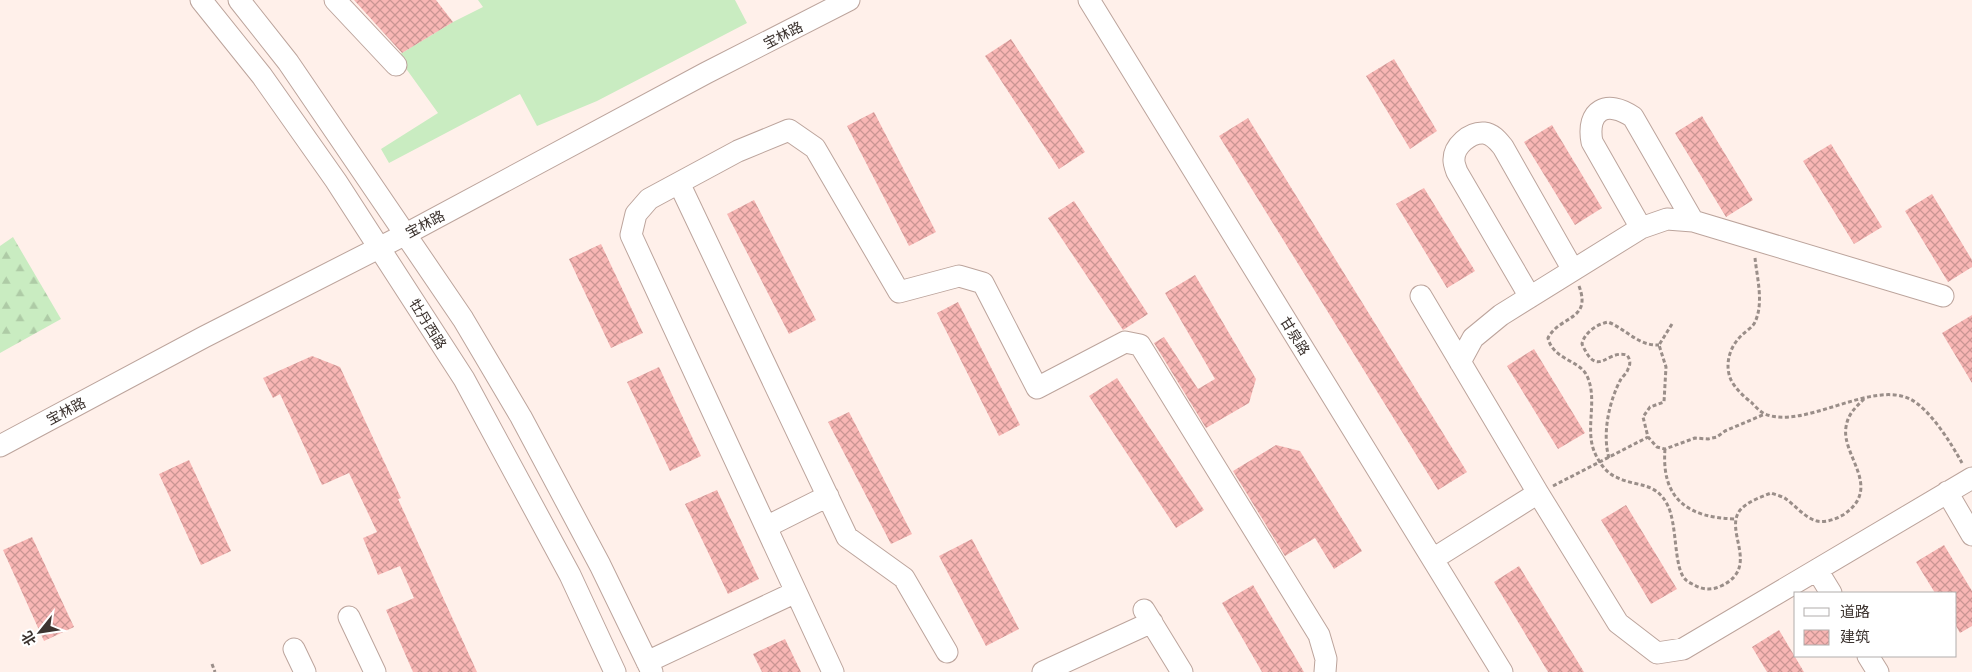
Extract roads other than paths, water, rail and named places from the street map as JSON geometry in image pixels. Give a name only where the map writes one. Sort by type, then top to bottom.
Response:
[{"type":"street","name":"牡丹西路","points":[[201,0],[262,76],[336,181],[464,379],[570,575],[614,672]]},
{"type":"street","points":[[238,0],[288,62],[463,319],[521,418],[600,565],[649,667],[796,592]]},
{"type":"street","points":[[336,0],[396,65]]},
{"type":"street","name":"宝林路","points":[[0,446],[204,337],[406,234],[706,73],[849,0]]},
{"type":"street","name":"甘泉路","points":[[1089,0],[1502,672]]},
{"type":"street","points":[[1641,228],[1592,142],[1589,128],[1592,117],[1610,108],[1622,110],[1633,117],[1693,220]]},
{"type":"street","points":[[833,672],[631,235],[636,214],[649,199],[738,151],[789,130],[815,148],[899,292],[959,276],[983,283],[1036,388],[1126,342],[1140,345],[1319,635],[1326,659],[1325,672]]},
{"type":"street","points":[[1530,296],[1457,172],[1454,161],[1456,149],[1462,142],[1474,135],[1484,133],[1495,137],[1503,147],[1573,270]]},
{"type":"street","points":[[679,183],[847,537],[904,578],[948,652]]},
{"type":"street","points":[[1460,362],[1473,338],[1501,315],[1641,228],[1667,219],[1693,220],[1943,296]]},
{"type":"street","points":[[1421,296],[1618,623],[1657,652],[1683,649],[1971,478]]},
{"type":"street","points":[[1947,492],[1972,535]]},
{"type":"street","points":[[1432,559],[1538,493]]},
{"type":"street","points":[[766,527],[828,496]]},
{"type":"street","points":[[1817,570],[1830,592]]},
{"type":"street","points":[[349,616],[375,672]]},
{"type":"street","points":[[1043,672],[1148,616],[1182,672]]},
{"type":"street","points":[[294,649],[305,672]]},
{"type":"street","points":[[1869,657],[1878,672]]}]
